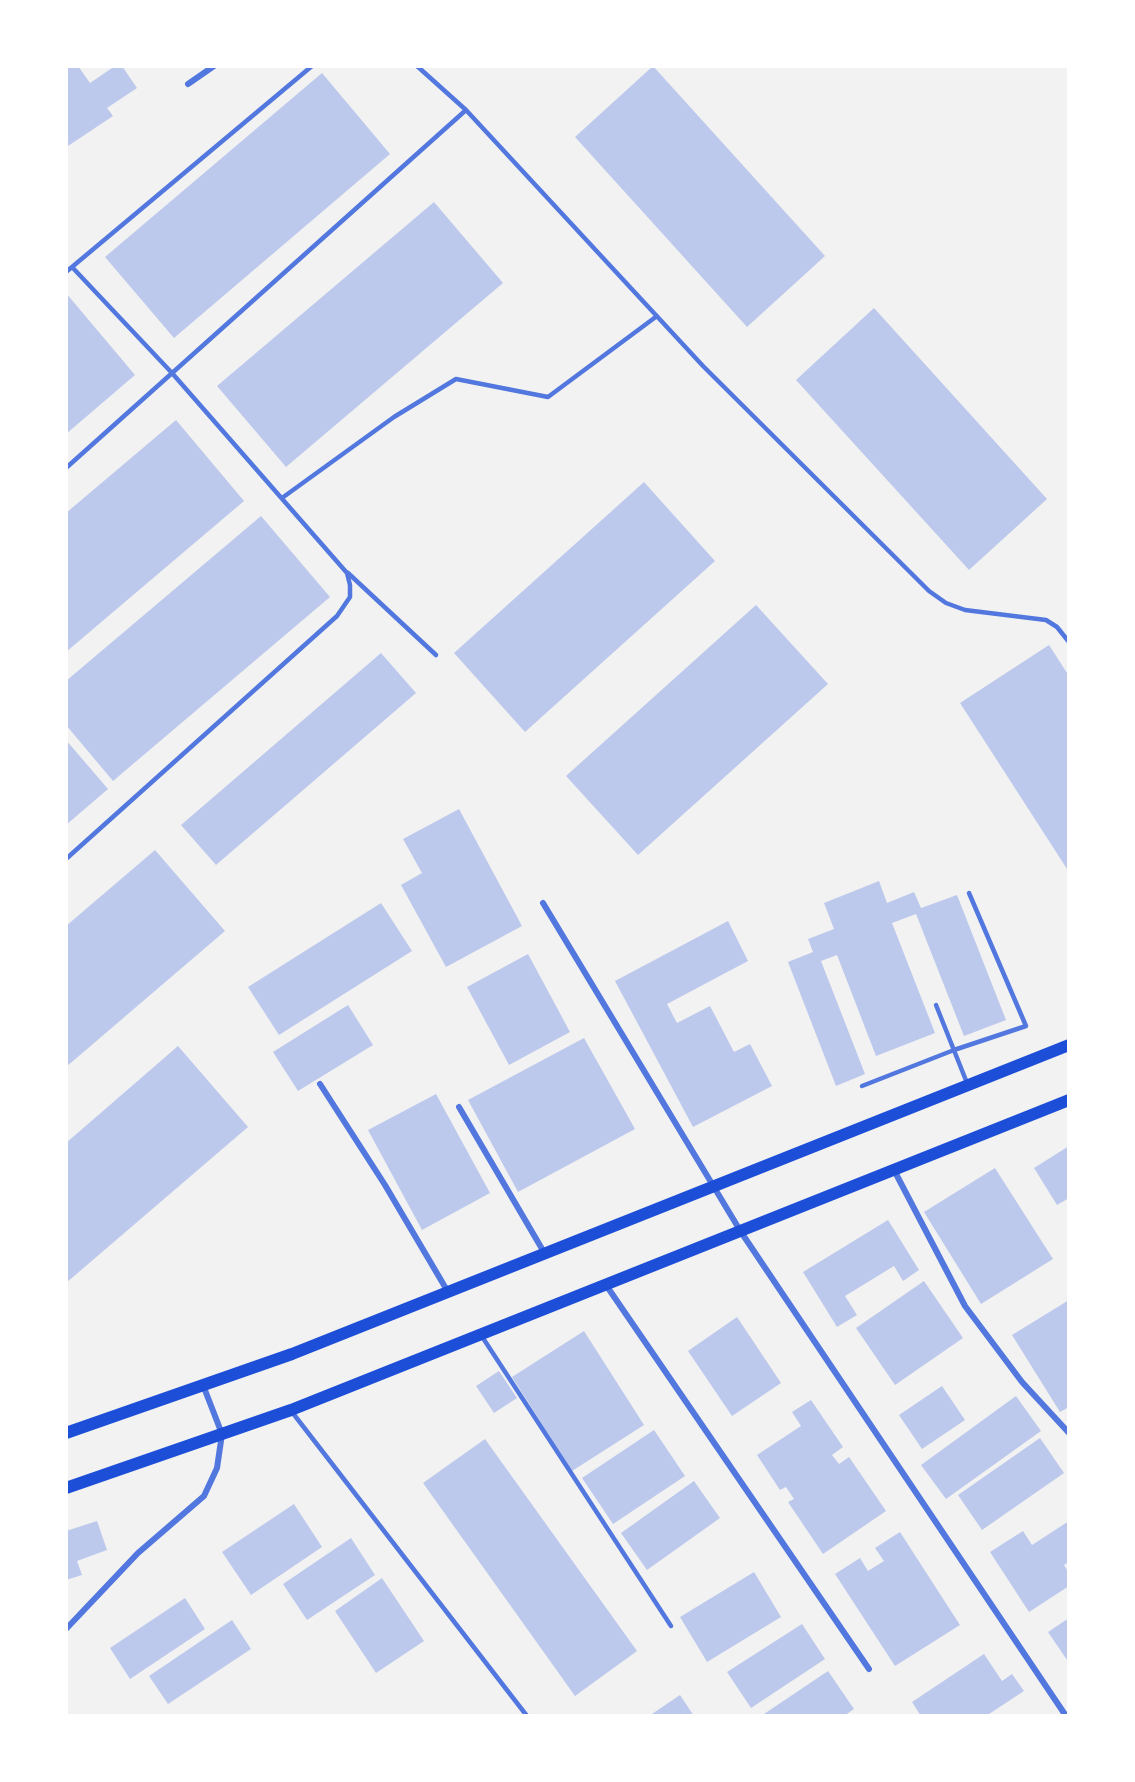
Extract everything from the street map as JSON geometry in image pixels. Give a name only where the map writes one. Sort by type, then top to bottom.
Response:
[{"type":"main road","points":[[66,1434],[292,1354],[1069,1045]]},
{"type":"main road","points":[[66,1488],[291,1410],[1069,1100]]},
{"type":"street","points":[[188,84],[214,66]]},
{"type":"street","points":[[543,903],[741,1232],[1066,1716]]},
{"type":"street","points":[[320,1084],[385,1185],[448,1293]]},
{"type":"street","points":[[459,1107],[545,1255]]},
{"type":"street","points":[[894,1170],[965,1306],[1022,1382],[1069,1432]]},
{"type":"street","points":[[606,1285],[869,1669]]},
{"type":"street","points":[[66,1629],[138,1553],[204,1496],[218,1468],[222,1434],[203,1385]]},
{"type":"lane","points":[[66,272],[312,66]]},
{"type":"lane","points":[[417,66],[466,110],[703,366],[929,591],[946,603],[965,610],[1046,620],[1057,627],[1069,642]]},
{"type":"lane","points":[[66,468],[466,110]]},
{"type":"lane","points":[[72,267],[171,373],[347,573],[436,655]]},
{"type":"lane","points":[[282,498],[394,417],[456,379],[548,397],[657,316]]},
{"type":"lane","points":[[66,859],[337,616],[350,597],[347,573]]},
{"type":"lane","points":[[862,1086],[954,1050],[1026,1026],[969,893]]},
{"type":"lane","points":[[936,1005],[968,1086]]},
{"type":"lane","points":[[481,1335],[671,1626]]},
{"type":"lane","points":[[291,1410],[527,1716]]},
{"type":"building","points":[[66,66],[78,66],[90,83],[115,66],[122,66],[137,88],[107,108],[113,116],[68,146],[66,143]]},
{"type":"building","points":[[653,66],[825,256],[747,327],[575,137]]},
{"type":"building","points":[[322,73],[390,154],[174,338],[105,257]]},
{"type":"building","points":[[434,202],[503,283],[286,467],[217,386]]},
{"type":"building","points":[[66,293],[135,375],[66,434]]},
{"type":"building","points":[[874,308],[1047,499],[969,570],[796,380]]},
{"type":"building","points":[[176,420],[244,501],[66,652],[66,513]]},
{"type":"building","points":[[644,482],[715,561],[525,732],[454,653]]},
{"type":"building","points":[[261,516],[330,597],[113,781],[66,725],[66,681]]},
{"type":"building","points":[[756,605],[828,684],[638,855],[566,776]]},
{"type":"building","points":[[1049,645],[1069,676],[1069,872],[960,703]]},
{"type":"building","points":[[381,653],[416,693],[216,865],[181,825]]},
{"type":"building","points":[[66,740],[108,789],[66,825]]},
{"type":"building","points":[[459,809],[522,926],[446,967],[401,885],[422,873],[403,839]]},
{"type":"building","points":[[155,850],[225,931],[66,1067],[66,926]]},
{"type":"building","points":[[879,881],[887,903],[914,892],[921,908],[957,895],[1006,1020],[964,1036],[916,914],[892,923],[935,1033],[876,1056],[837,955],[821,961],[865,1074],[836,1086],[788,962],[813,952],[808,939],[834,929],[824,903]]},
{"type":"building","points":[[381,903],[412,951],[279,1035],[248,987]]},
{"type":"building","points":[[728,921],[748,961],[667,1004],[677,1023],[710,1006],[734,1052],[750,1044],[772,1086],[693,1127],[615,981]]},
{"type":"building","points":[[528,954],[570,1032],[509,1065],[467,987]]},
{"type":"building","points":[[348,1005],[373,1045],[298,1091],[273,1052]]},
{"type":"building","points":[[584,1038],[635,1129],[518,1192],[468,1100]]},
{"type":"building","points":[[178,1046],[248,1127],[66,1283],[66,1143]]},
{"type":"building","points":[[436,1094],[490,1193],[422,1230],[368,1130]]},
{"type":"building","points":[[1069,1146],[1069,1198],[1057,1205],[1034,1168]]},
{"type":"building","points":[[995,1168],[1053,1259],[981,1304],[924,1212]]},
{"type":"building","points":[[888,1220],[919,1270],[903,1281],[894,1266],[845,1296],[857,1315],[837,1327],[803,1272]]},
{"type":"building","points":[[924,1281],[963,1338],[895,1385],[856,1328]]},
{"type":"building","points":[[1069,1300],[1069,1407],[1060,1412],[1012,1335]]},
{"type":"building","points":[[737,1317],[781,1383],[732,1416],[688,1351]]},
{"type":"building","points":[[584,1331],[644,1425],[572,1471],[512,1377]]},
{"type":"building","points":[[499,1371],[517,1398],[494,1413],[476,1386]]},
{"type":"building","points":[[942,1386],[965,1420],[922,1449],[899,1415]]},
{"type":"building","points":[[1016,1396],[1041,1431],[946,1499],[921,1465]]},
{"type":"building","points":[[811,1400],[843,1447],[832,1455],[839,1464],[849,1457],[886,1511],[823,1554],[788,1502],[794,1499],[786,1487],[780,1490],[757,1455],[801,1426],[792,1412]]},
{"type":"building","points":[[654,1430],[685,1476],[613,1524],[582,1478]]},
{"type":"building","points":[[1040,1438],[1064,1473],[982,1530],[958,1495]]},
{"type":"building","points":[[485,1439],[637,1651],[575,1696],[423,1483]]},
{"type":"building","points":[[694,1481],[720,1518],[647,1570],[621,1533]]},
{"type":"building","points":[[294,1504],[322,1547],[251,1595],[222,1552]]},
{"type":"building","points":[[97,1521],[107,1550],[77,1561],[82,1575],[66,1580],[66,1531]]},
{"type":"building","points":[[1069,1521],[1069,1562],[1064,1565],[1069,1573],[1069,1586],[1029,1612],[990,1552],[1023,1531],[1032,1545]]},
{"type":"building","points":[[900,1532],[960,1625],[895,1666],[835,1574],[860,1558],[868,1571],[884,1561],[875,1548]]},
{"type":"building","points":[[351,1538],[375,1575],[307,1620],[283,1584]]},
{"type":"building","points":[[754,1572],[781,1617],[707,1662],[680,1617]]},
{"type":"building","points":[[382,1578],[424,1641],[376,1673],[335,1611]]},
{"type":"building","points":[[185,1598],[205,1629],[130,1679],[110,1648]]},
{"type":"building","points":[[1069,1618],[1069,1663],[1048,1632]]},
{"type":"building","points":[[232,1620],[251,1649],[168,1704],[149,1676]]},
{"type":"building","points":[[802,1624],[825,1659],[751,1708],[727,1672]]},
{"type":"building","points":[[984,1654],[1002,1681],[1012,1674],[1024,1691],[986,1716],[921,1716],[912,1702]]},
{"type":"building","points":[[828,1671],[854,1709],[844,1716],[761,1716]]},
{"type":"building","points":[[680,1695],[694,1716],[649,1716]]}]
